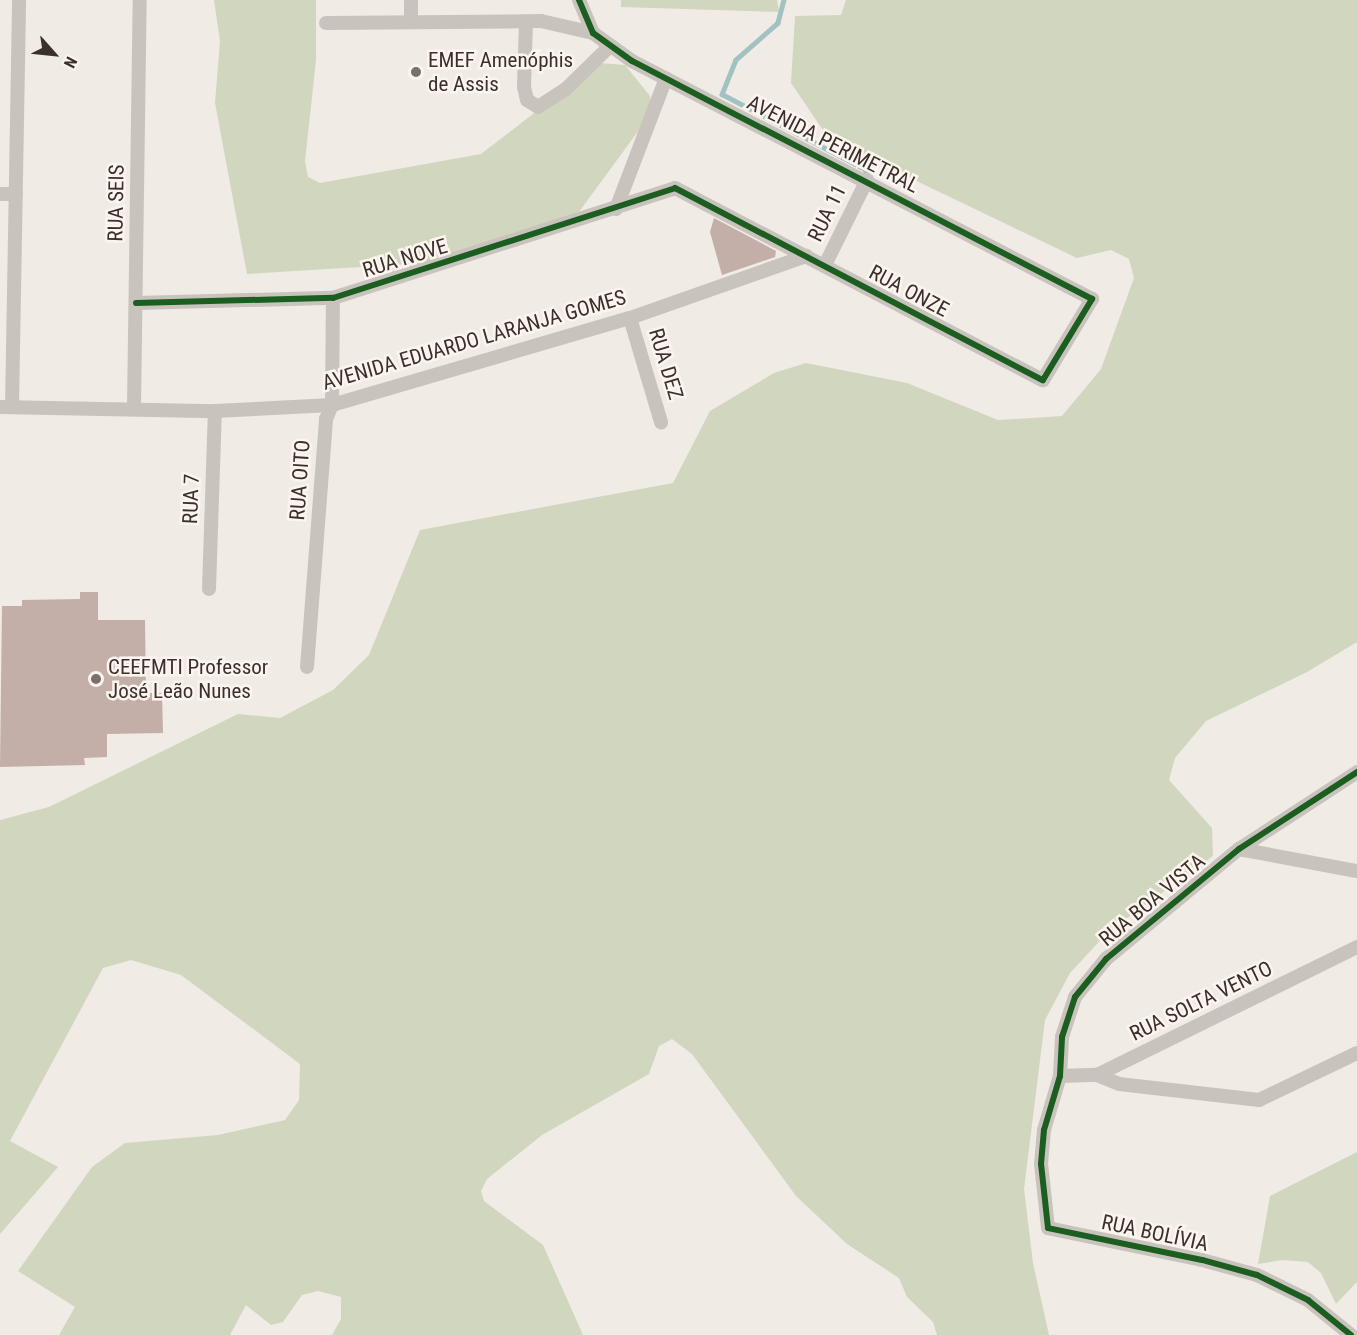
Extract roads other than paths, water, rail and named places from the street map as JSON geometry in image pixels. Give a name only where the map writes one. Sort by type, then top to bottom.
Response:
[{"type":"street","points":[[6,407],[15,300],[19,0]]},
{"type":"street","name":"RUA SEIS","points":[[134,407],[140,0]]},
{"type":"street","points":[[411,0],[411,20]]},
{"type":"street","name":"AVENIDA PERIMETRAL","points":[[579,0],[593,33],[609,47],[1092,299]]},
{"type":"street","points":[[326,24],[411,20],[526,22],[559,24],[593,33]]},
{"type":"street","points":[[526,22],[525,87],[527,100],[538,107],[566,89],[609,47]]},
{"type":"street","points":[[616,209],[666,78]]},
{"type":"street","name":"RUA 11","points":[[825,265],[867,180]]},
{"type":"street","name":"RUA NOVE","points":[[136,303],[333,298],[616,209],[675,188]]},
{"type":"street","name":"RUA ONZE","points":[[675,188],[1043,380],[1092,299]]},
{"type":"street","points":[[0,194],[16,194]]},
{"type":"street","name":"AVENIDA EDUARDO LARANJA GOMES","points":[[6,407],[134,407],[215,411],[332,405],[630,318],[806,256]]},
{"type":"street","name":"RUA OITO","points":[[307,667],[326,419],[332,405],[333,298]]},
{"type":"street","points":[[0,300],[15,300]]},
{"type":"street","name":"RUA DEZ","points":[[630,318],[661,422]]},
{"type":"street","name":"RUA 7","points":[[209,589],[215,411]]},
{"type":"street","name":"RUA BOA VISTA","points":[[1049,1113],[1060,1076],[1062,1037],[1075,997],[1106,959],[1239,849],[1357,772]]},
{"type":"street","points":[[1239,849],[1357,871]]},
{"type":"street","name":"RUA SOLTA VENTO","points":[[1060,1076],[1098,1075],[1357,947]]},
{"type":"street","points":[[1098,1075],[1119,1084],[1258,1100],[1357,1053]]},
{"type":"street","name":"RUA BOLÍVIA","points":[[1049,1113],[1041,1164],[1048,1228],[1202,1260],[1257,1275],[1308,1300],[1352,1335]]},
{"type":"waterway","points":[[784,0],[778,23],[736,60],[722,94],[865,169],[868,178]]},
{"type":"place","name":"EMEF Amenóphis de Assis","points":[[416,72]]},
{"type":"place","name":"CEEFMTI Professor José Leão Nunes","points":[[96,679]]}]
